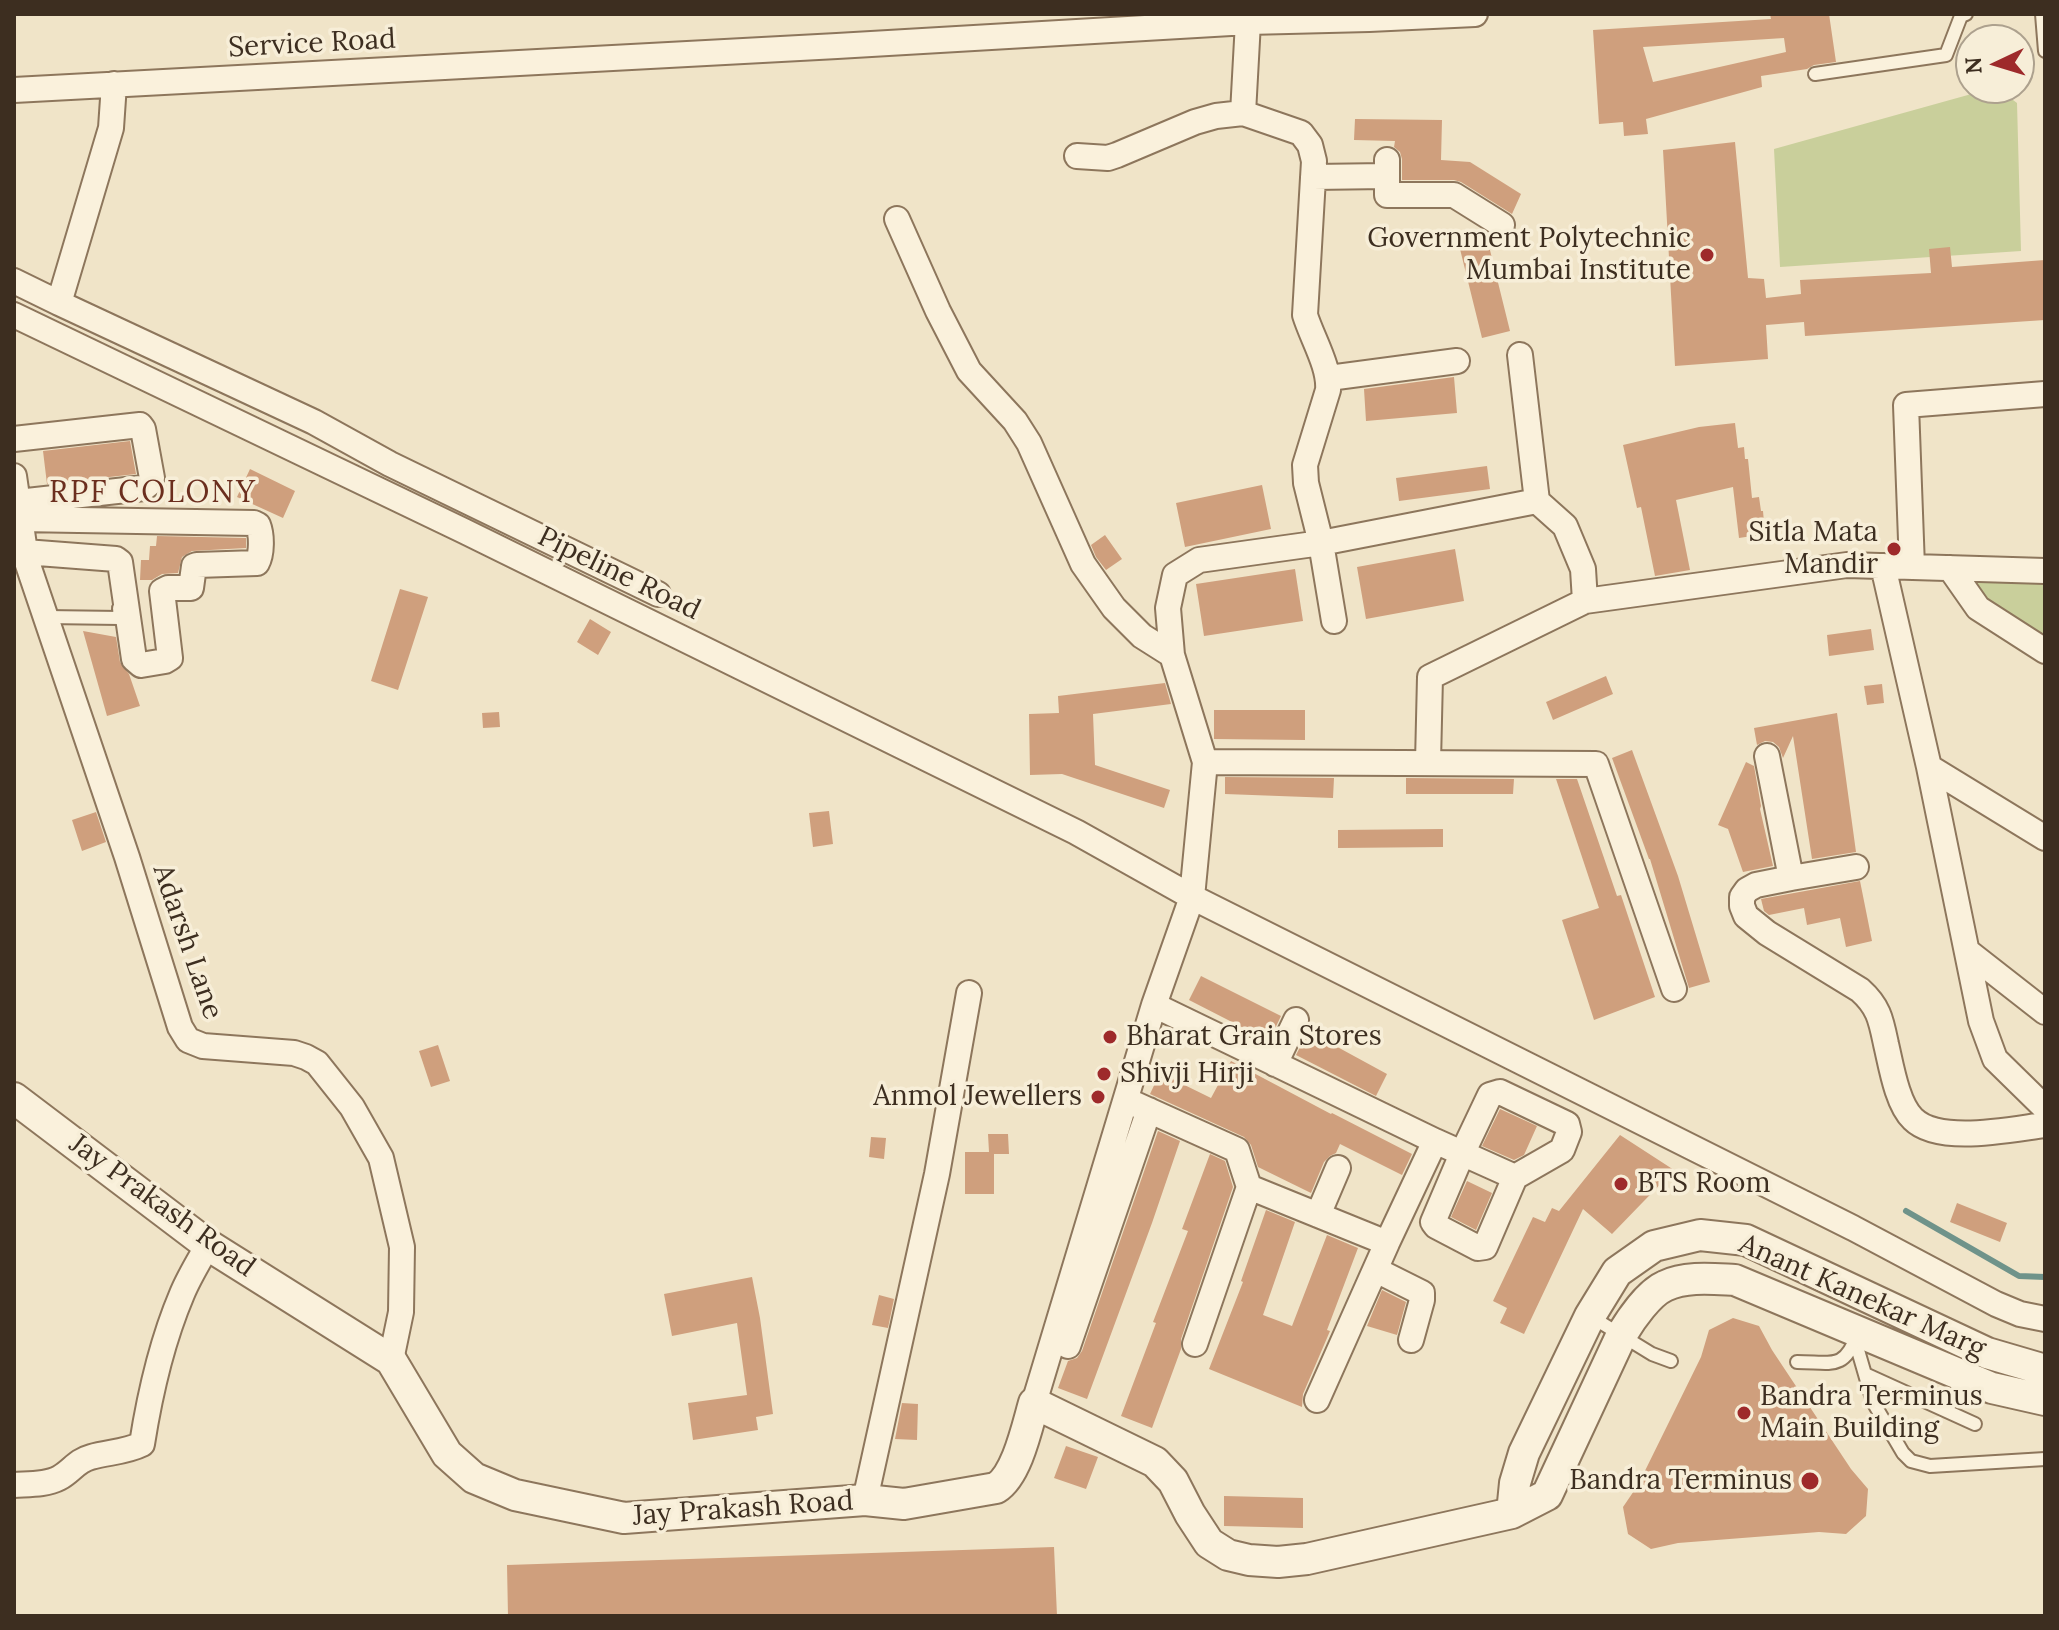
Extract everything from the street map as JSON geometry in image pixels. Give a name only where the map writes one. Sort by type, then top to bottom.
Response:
[{"type":"street","name":"Service Road","points":[[14,90],[1248,22],[1475,14]]},
{"type":"street","points":[[1243,113],[1248,22]]},
{"type":"street","points":[[59,303],[111,128],[114,84]]},
{"type":"street","points":[[1077,156],[1108,158],[1195,122],[1243,113],[1301,133],[1310,145],[1314,161],[1305,315],[1329,378],[1305,465],[1334,621]]},
{"type":"street","points":[[1313,177],[1386,168],[1387,195],[1454,195],[1502,225]]},
{"type":"street","points":[[897,219],[969,371],[1015,421],[1029,443],[1083,564],[1114,608],[1142,636],[1172,655]]},
{"type":"street","points":[[14,281],[314,422],[403,470],[658,594]]},
{"type":"street","name":"Pipeline Road","points":[[14,315],[464,531],[1076,832],[1192,897],[1853,1228],[1996,1304],[2020,1314],[2045,1319]]},
{"type":"street","points":[[1520,355],[1537,501],[1565,526],[1583,569],[1585,601]]},
{"type":"street","points":[[1329,378],[1457,361]]},
{"type":"street","points":[[1912,567],[1906,405],[2045,394]]},
{"type":"street","points":[[14,439],[140,425],[152,478],[144,488],[19,511]]},
{"type":"street","name":"Adarsh Lane","points":[[14,476],[26,558],[127,857],[180,1027],[188,1040],[203,1046],[294,1053],[317,1063],[352,1107],[381,1158],[402,1247],[401,1312],[391,1360]]},
{"type":"street","points":[[1537,501],[1321,543],[1199,560],[1175,575],[1168,608],[1172,655],[1205,762],[1596,764],[1674,989]]},
{"type":"street","points":[[19,511],[254,523],[260,530],[257,563],[197,565],[194,566],[191,588],[164,589],[162,595],[170,658],[141,665],[134,659],[120,562],[116,559],[26,558]]},
{"type":"street","points":[[1428,762],[1430,677],[1585,601],[1847,565],[2045,571]]},
{"type":"street","points":[[1883,566],[1929,767],[1981,1021],[1995,1059],[2045,1108]]},
{"type":"street","points":[[1950,568],[1978,608],[2045,651]]},
{"type":"street","points":[[1767,756],[1791,878]]},
{"type":"street","name":"Jay Prakash Road","points":[[14,1098],[208,1245],[391,1360],[447,1454],[474,1478],[515,1495],[624,1518],[865,1500],[904,1504],[996,1488],[1009,1475],[1044,1394],[1154,1005],[1192,897],[1205,762]]},
{"type":"street","points":[[1929,767],[2045,838]]},
{"type":"street","points":[[1856,867],[1756,885],[1742,897],[1742,906],[1746,916],[1767,933],[1872,1000],[1880,1015],[1903,1105],[1913,1120],[1933,1130],[1959,1134],[2045,1125]]},
{"type":"street","points":[[1967,951],[2045,1012]]},
{"type":"street","points":[[865,1500],[937,1174],[969,993]]},
{"type":"street","points":[[1154,1005],[1515,1177]]},
{"type":"street","points":[[1275,1064],[1296,1020]]},
{"type":"street","points":[[1500,1092],[1567,1124],[1569,1132],[1562,1150],[1515,1177],[1485,1247],[1478,1248],[1433,1222],[1490,1095],[1500,1092]]},
{"type":"street","points":[[1126,1100],[1237,1150],[1249,1187],[1195,1344]]},
{"type":"street","points":[[1044,1394],[1149,1110]]},
{"type":"street","points":[[1317,1400],[1435,1141]]},
{"type":"street","points":[[1318,1215],[1338,1168]]},
{"type":"street","points":[[1249,1187],[1387,1243]]},
{"type":"street","name":"Anant Kanekar Marg","points":[[1512,1513],[1515,1483],[1524,1453],[1590,1316],[1617,1272],[1654,1246],[1700,1235],[1746,1240],[1987,1353],[2045,1370]]},
{"type":"street","points":[[14,1485],[58,1479],[79,1461],[142,1444],[152,1390],[170,1328],[182,1294],[208,1245]]},
{"type":"street","points":[[1376,1270],[1422,1293],[1411,1340]]},
{"type":"street","name":"Anant Kanekar Marg","points":[[1044,1394],[1155,1462],[1173,1481],[1209,1543],[1228,1555],[1278,1562],[1307,1559],[1512,1513],[1547,1495],[1622,1334],[1636,1312],[1664,1286],[1696,1278],[1735,1280],[1856,1336],[1992,1388],[2045,1400]]},
{"type":"lane","points":[[1815,74],[1946,55],[1961,16],[1966,14]]},
{"type":"lane","points":[[2042,14],[2045,51]]},
{"type":"lane","points":[[26,558],[116,569],[120,618],[46,617]]},
{"type":"lane","points":[[1590,1316],[1652,1354],[1671,1361]]},
{"type":"lane","points":[[1797,1362],[1839,1362],[1846,1358],[1856,1336]]},
{"type":"lane","points":[[1856,1336],[1873,1402],[1911,1461],[1930,1466],[2045,1459]]},
{"type":"lane","points":[[1865,1374],[1975,1424]]},
{"type":"green space","points":[[1955,99],[1955,104],[2017,104],[2021,251],[1780,267],[1774,149]]},
{"type":"green space","points":[[1966,575],[2045,577],[2045,645],[1982,604]]},
{"type":"building","points":[[1770,14],[1829,14],[1836,62],[1761,76],[1762,87],[1646,119],[1648,134],[1624,136],[1623,122],[1599,124],[1593,30],[1771,19]],"holes":[[[1784,38],[1786,52],[1653,82],[1643,47]]]},
{"type":"building","points":[[1355,119],[1442,120],[1441,160],[1470,162],[1521,194],[1512,214],[1461,182],[1402,180],[1402,159],[1394,147],[1395,141],[1354,140]]},
{"type":"building","name":"Government Polytechnic Mumbai Institute","points":[[1735,142],[1748,278],[1764,279],[1766,298],[1801,294],[1800,280],[1931,273],[1929,249],[1950,247],[1952,267],[2045,260],[2045,320],[1805,336],[1804,322],[1766,325],[1768,359],[1675,366],[1663,150]]},
{"type":"building","points":[[1487,238],[1510,331],[1482,338],[1459,245]]},
{"type":"building","points":[[1454,377],[1457,413],[1366,421],[1364,389]]},
{"type":"building","points":[[1735,423],[1738,448],[1744,447],[1745,459],[1748,459],[1752,498],[1759,497],[1763,511],[1765,534],[1739,538],[1733,487],[1676,500],[1690,570],[1655,576],[1641,507],[1637,508],[1623,445],[1699,427]]},
{"type":"building","points":[[130,441],[136,474],[47,484],[43,451]]},
{"type":"building","points":[[1487,466],[1490,489],[1399,501],[1396,478]]},
{"type":"building","points":[[250,469],[295,491],[283,518],[237,497]]},
{"type":"building","points":[[1262,485],[1271,529],[1185,547],[1176,503]]},
{"type":"building","points":[[1105,535],[1122,559],[1106,570],[1091,545]]},
{"type":"building","points":[[157,536],[246,538],[246,548],[192,551],[182,557],[178,573],[140,580],[141,560],[149,560],[150,546],[156,546]]},
{"type":"building","points":[[1455,549],[1464,601],[1366,619],[1357,567]]},
{"type":"building","points":[[1295,569],[1303,621],[1204,636],[1196,584]]},
{"type":"building","points":[[400,589],[428,597],[398,690],[371,681]]},
{"type":"building","points":[[590,619],[611,632],[598,655],[577,642]]},
{"type":"building","points":[[1871,629],[1874,650],[1829,656],[1827,635]]},
{"type":"building","points":[[83,631],[116,637],[120,662],[129,674],[140,706],[107,716]]},
{"type":"building","points":[[1606,676],[1613,694],[1553,720],[1546,702]]},
{"type":"building","points":[[1165,683],[1171,704],[1093,714],[1095,765],[1170,790],[1164,808],[1062,774],[1030,775],[1029,714],[1059,713],[1058,696]]},
{"type":"building","points":[[1882,684],[1884,703],[1867,705],[1864,686]]},
{"type":"building","points":[[1214,710],[1305,710],[1305,740],[1214,739]]},
{"type":"building","points":[[499,712],[500,727],[483,728],[482,713]]},
{"type":"building","points":[[1837,713],[1856,852],[1812,859],[1793,736],[1783,758],[1779,747],[1773,742],[1765,741],[1757,745],[1754,728]]},
{"type":"building","points":[[1632,750],[1678,876],[1710,982],[1689,988],[1650,859],[1612,758]]},
{"type":"building","points":[[1746,762],[1754,766],[1773,866],[1743,872],[1728,829],[1718,825]]},
{"type":"building","points":[[1225,777],[1334,778],[1333,798],[1225,794]]},
{"type":"building","points":[[1406,778],[1514,779],[1513,794],[1406,794]]},
{"type":"building","points":[[1556,779],[1577,779],[1655,997],[1594,1020],[1562,920],[1599,908]]},
{"type":"building","points":[[829,811],[833,844],[813,847],[809,813]]},
{"type":"building","points":[[96,812],[106,842],[82,851],[72,820]]},
{"type":"building","points":[[1443,829],[1443,847],[1338,848],[1338,830]]},
{"type":"building","points":[[1860,881],[1872,941],[1846,947],[1840,918],[1807,925],[1804,908],[1769,915],[1764,911],[1761,899]]},
{"type":"building","points":[[1201,976],[1281,1016],[1269,1041],[1189,1000]]},
{"type":"building","points":[[1308,1031],[1387,1074],[1376,1096],[1296,1055]]},
{"type":"building","points":[[438,1045],[450,1081],[431,1087],[419,1051]]},
{"type":"building","points":[[1231,1061],[1412,1154],[1402,1175],[1340,1144],[1336,1153],[1324,1162],[1311,1193],[1258,1167],[1251,1145],[1244,1137],[1150,1094],[1160,1073],[1211,1098]]},
{"type":"building","points":[[1500,1109],[1537,1126],[1524,1155],[1514,1160],[1482,1146]]},
{"type":"building","points":[[1158,1131],[1180,1141],[1087,1399],[1058,1388],[1068,1361],[1077,1358],[1082,1351]]},
{"type":"building","points":[[988,1134],[1008,1134],[1009,1154],[994,1154],[994,1194],[965,1194],[965,1152],[989,1152]]},
{"type":"building","points":[[1620,1135],[1674,1170],[1612,1234],[1583,1209],[1524,1334],[1500,1323],[1507,1308],[1493,1301],[1533,1217],[1545,1222],[1552,1208],[1559,1211]]},
{"type":"building","points":[[871,1137],[886,1138],[884,1159],[869,1157]]},
{"type":"building","points":[[1210,1154],[1225,1161],[1233,1187],[1152,1428],[1121,1416],[1188,1231],[1182,1229]]},
{"type":"building","points":[[1467,1181],[1492,1193],[1476,1230],[1451,1217]]},
{"type":"building","points":[[1957,1203],[2007,1223],[2000,1242],[1950,1222]]},
{"type":"building","points":[[1266,1210],[1295,1222],[1263,1315],[1292,1326],[1327,1235],[1358,1248],[1327,1330],[1330,1331],[1303,1394],[1302,1407],[1209,1369],[1243,1282]]},
{"type":"building","points":[[752,1277],[773,1414],[756,1417],[758,1430],[693,1440],[688,1403],[747,1395],[737,1323],[672,1336],[664,1294]]},
{"type":"building","points":[[1382,1290],[1406,1302],[1397,1335],[1367,1326]]},
{"type":"building","points":[[879,1295],[894,1299],[888,1328],[872,1325]]},
{"type":"building","name":"Bandra Terminus Main Building","points":[[1733,1318],[1759,1326],[1851,1469],[1868,1489],[1866,1516],[1846,1534],[1819,1532],[1678,1543],[1651,1549],[1628,1534],[1623,1507],[1638,1485],[1701,1357],[1709,1330]]},
{"type":"building","points":[[902,1403],[918,1404],[917,1440],[895,1439]]},
{"type":"building","points":[[1066,1446],[1098,1457],[1086,1489],[1054,1478]]},
{"type":"building","points":[[1224,1496],[1303,1498],[1303,1528],[1224,1526]]},
{"type":"building","points":[[1054,1547],[1057,1616],[508,1616],[507,1565]]},
{"type":"waterway","points":[[1906,1211],[2019,1276],[2045,1277]]},
{"type":"place","name":"Government Polytechnic Mumbai Institute","points":[[1707,255]]},
{"type":"place","name":"Sitla Mata Mandir","points":[[1894,549]]},
{"type":"place","name":"Bharat Grain Stores","points":[[1110,1037]]},
{"type":"place","name":"Shivji Hirji","points":[[1104,1074]]},
{"type":"place","name":"Anmol Jewellers","points":[[1098,1097]]},
{"type":"place","name":"BTS Room","points":[[1621,1184]]},
{"type":"place","name":"Bandra Terminus Main Building","points":[[1744,1413]]},
{"type":"place","name":"Bandra Terminus","points":[[1810,1481]]},
{"type":"district","name":"RPF COLONY","points":[[153,493]]}]
